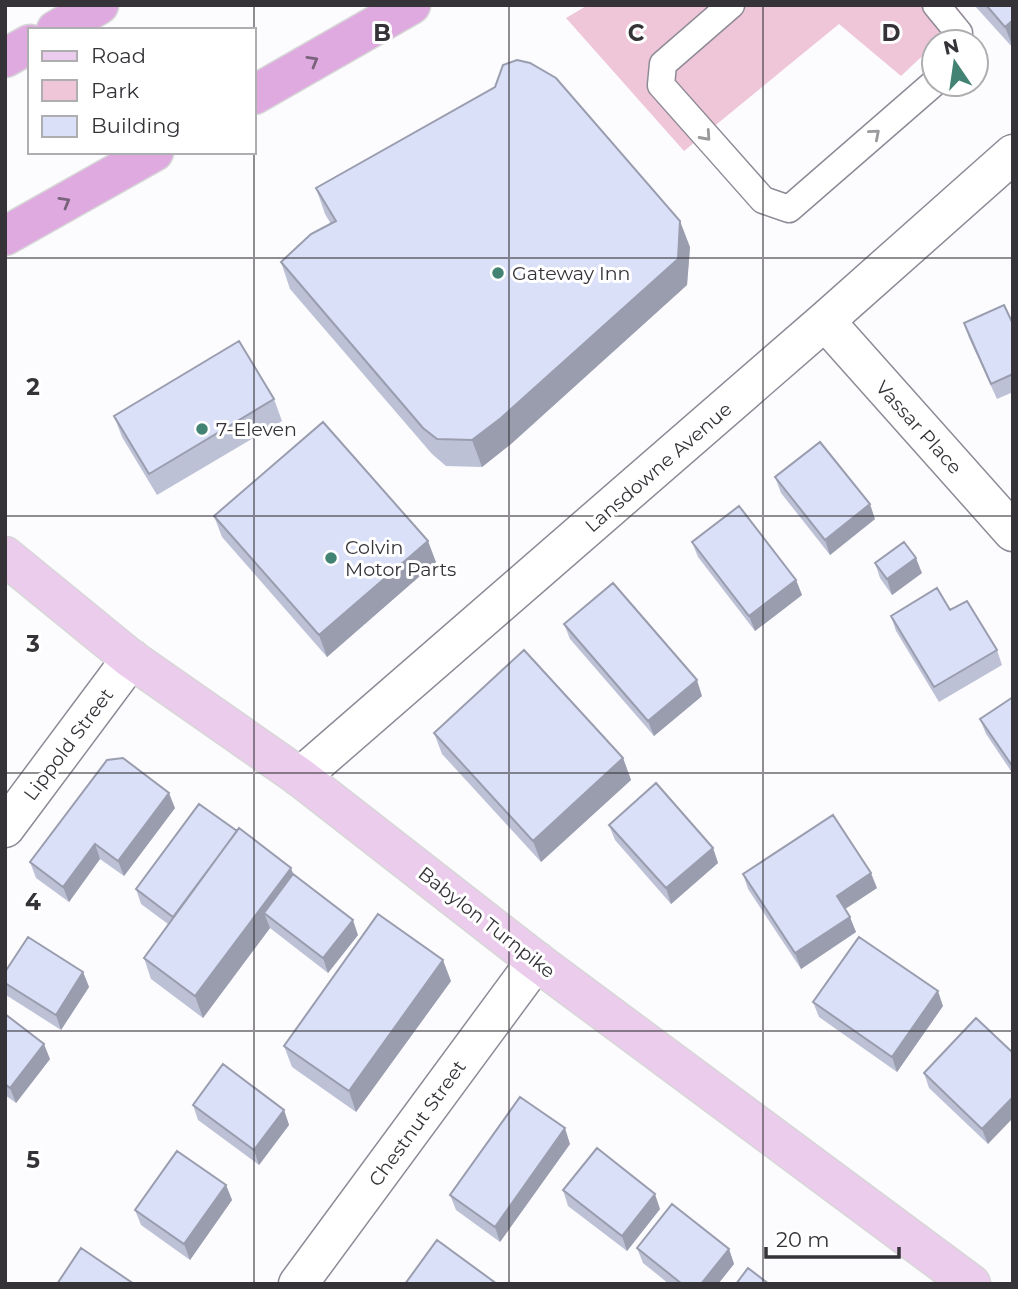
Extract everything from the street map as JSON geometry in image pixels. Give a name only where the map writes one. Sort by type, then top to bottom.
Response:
[{"type":"highway","points":[[59,28],[99,5]]},
{"type":"highway","points":[[256,94],[411,5]]},
{"type":"highway","points":[[5,58],[28,45]]},
{"type":"highway","points":[[5,236],[150,154]]},
{"type":"main road","name":"Babylon Turnpike","points":[[5,556],[131,659],[300,777],[951,1278]]},
{"type":"street","name":"Lansdowne Avenue","points":[[300,777],[1013,154]]},
{"type":"street","name":"Vassar Place","points":[[825,321],[1013,532]]},
{"type":"street","name":"Lippold Street","points":[[5,828],[131,659]]},
{"type":"street","name":"Chestnut Street","points":[[298,1284],[536,961]]},
{"type":"lane","points":[[731,5],[663,64],[661,85],[763,200],[789,209],[920,95]]},
{"type":"lane","points":[[936,5],[955,28]]},
{"type":"green space","points":[[588,5],[955,5],[965,17],[953,28],[920,28],[920,58],[901,76],[839,24],[684,151],[566,18]]},
{"type":"building","points":[[986,5],[1013,5],[1013,20],[1005,27]]},
{"type":"building","name":"Gateway Inn","points":[[517,60],[530,63],[556,78],[680,221],[678,259],[501,418],[472,440],[437,439],[423,428],[281,262],[311,234],[336,221],[316,188],[495,87],[503,65]]},
{"type":"building","points":[[1004,305],[1013,324],[1013,374],[991,384],[964,323]]},
{"type":"building","name":"7-Eleven","points":[[239,341],[274,399],[149,474],[114,416]]},
{"type":"building","points":[[323,422],[428,541],[319,635],[214,516]]},
{"type":"building","points":[[820,442],[870,504],[825,540],[775,477]]},
{"type":"building","points":[[739,506],[796,580],[749,616],[692,542]]},
{"type":"building","points":[[904,542],[916,558],[887,579],[875,563]]},
{"type":"building","points":[[613,583],[697,680],[648,721],[564,624]]},
{"type":"building","points":[[937,588],[950,610],[967,601],[997,650],[934,687],[891,616]]},
{"type":"building","points":[[524,650],[623,758],[533,841],[434,733]]},
{"type":"building","points":[[1013,697],[1013,767],[980,719]]},
{"type":"building","points":[[123,758],[169,793],[118,861],[95,844],[63,887],[30,862],[107,760]]},
{"type":"building","points":[[656,783],[713,848],[666,888],[609,825]]},
{"type":"building","points":[[199,804],[237,831],[173,917],[136,889]]},
{"type":"building","points":[[833,815],[871,873],[837,896],[850,917],[795,953],[743,874]]},
{"type":"building","points":[[239,828],[291,868],[195,996],[144,958]]},
{"type":"building","points":[[293,874],[353,920],[323,958],[264,913]]},
{"type":"building","points":[[378,914],[443,960],[349,1091],[284,1046]]},
{"type":"building","points":[[28,937],[83,972],[56,1015],[5,983],[5,972]]},
{"type":"building","points":[[859,937],[938,991],[892,1057],[813,1002]]},
{"type":"building","points":[[5,1014],[44,1044],[10,1088],[5,1084]]},
{"type":"building","points":[[976,1018],[1013,1053],[1013,1097],[982,1129],[924,1073]]},
{"type":"building","points":[[223,1064],[284,1110],[254,1150],[193,1105]]},
{"type":"building","points":[[520,1097],[565,1128],[495,1227],[450,1195]]},
{"type":"building","points":[[597,1148],[655,1194],[622,1236],[563,1190]]},
{"type":"building","points":[[177,1151],[226,1185],[184,1244],[135,1210]]},
{"type":"building","points":[[672,1204],[729,1249],[701,1284],[682,1284],[637,1248]]},
{"type":"building","points":[[437,1240],[497,1284],[405,1284]]},
{"type":"building","points":[[81,1248],[134,1284],[57,1284]]},
{"type":"building","points":[[748,1268],[769,1284],[736,1284]]},
{"type":"place","name":"Gateway Inn","points":[[498,273]]},
{"type":"place","name":"7-Eleven","points":[[202,429]]},
{"type":"place","name":"Colvin Motor Parts","points":[[331,558]]}]
